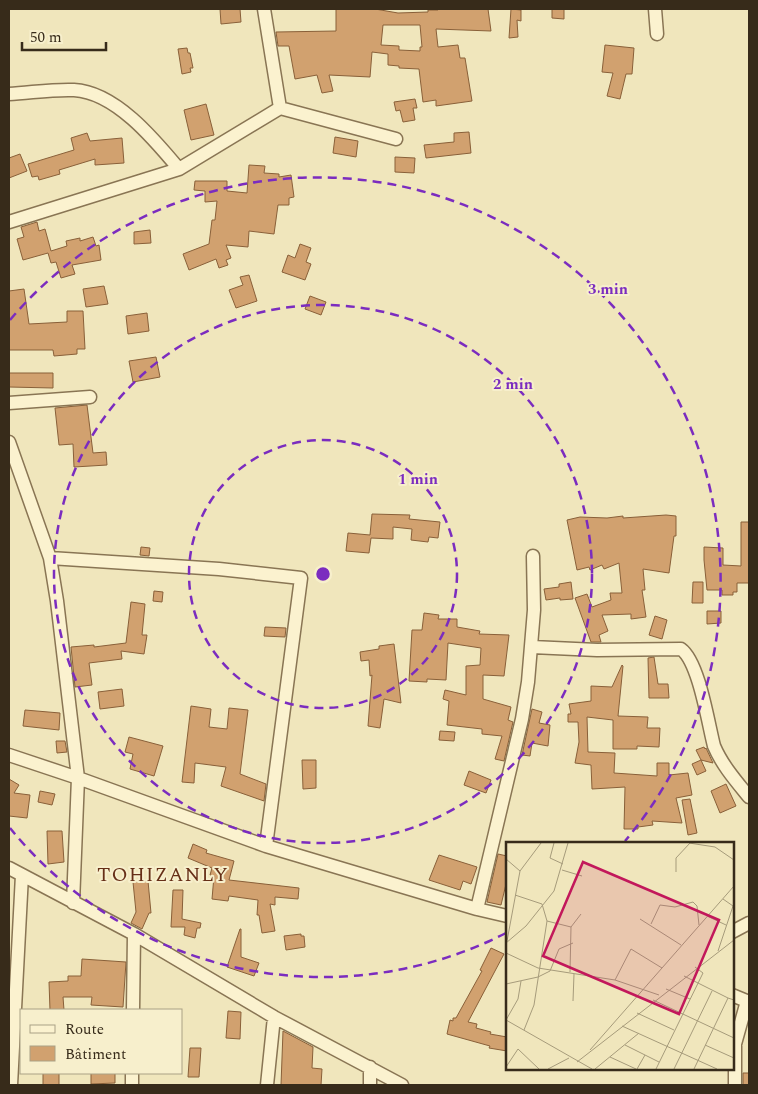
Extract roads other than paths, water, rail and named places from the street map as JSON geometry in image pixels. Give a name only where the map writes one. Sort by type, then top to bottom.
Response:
[{"type":"street","points":[[264,9],[280,108]]},
{"type":"street","points":[[655,9],[657,34]]},
{"type":"street","points":[[9,94],[75,90],[96,95],[122,110],[179,168]]},
{"type":"street","points":[[9,222],[179,168],[280,108],[396,139]]},
{"type":"street","points":[[9,403],[90,397]]},
{"type":"street","points":[[9,442],[50,558],[57,601],[78,778],[73,903]]},
{"type":"street","points":[[477,909],[522,719],[532,647],[534,610],[533,556]]},
{"type":"street","points":[[50,558],[219,569],[301,578],[266,846]]},
{"type":"street","points":[[532,647],[597,650],[681,649],[689,657],[696,675],[712,740],[718,755],[749,797]]},
{"type":"street","points":[[9,755],[266,846],[477,909],[506,916]]},
{"type":"street","points":[[9,868],[134,934],[274,1017],[402,1085]]},
{"type":"street","points":[[11,1085],[22,875]]},
{"type":"street","points":[[733,931],[749,923]]},
{"type":"street","points":[[133,1009],[134,934]]},
{"type":"street","points":[[733,995],[748,1001],[735,1044],[735,1085]]},
{"type":"street","points":[[267,1085],[274,1017]]},
{"type":"street","points":[[370,1067],[370,1085]]},
{"type":"district","name":"TOHIZANLY","points":[[163,874]]}]
